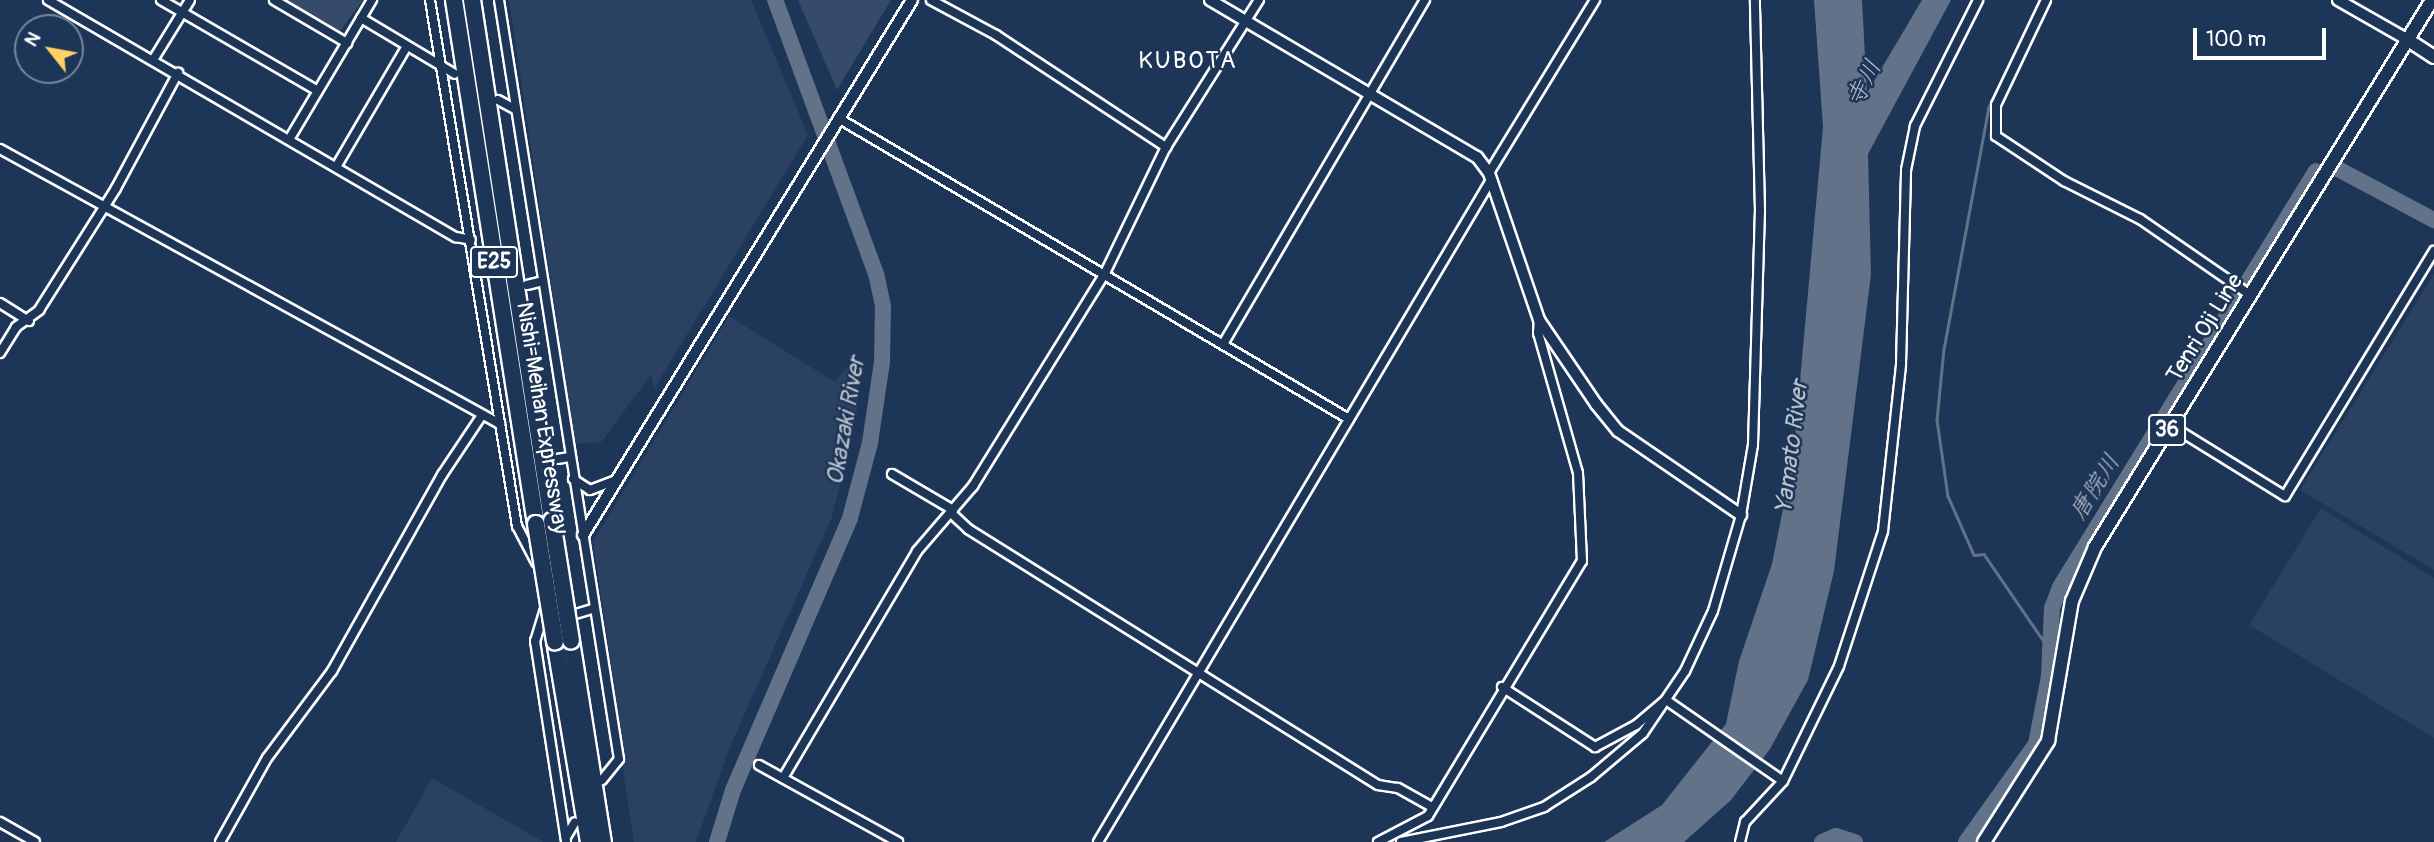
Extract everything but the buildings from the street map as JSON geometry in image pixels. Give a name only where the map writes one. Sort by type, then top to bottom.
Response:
[{"type":"highway","name":"Nishi-Meihan Expressway","points":[[454,0],[563,641],[589,842]]},
{"type":"highway","name":"Nishi-Meihan Expressway","points":[[472,0],[544,523]]},
{"type":"highway","name":"Nishi-Meihan Expressway","points":[[563,641],[603,842]]},
{"type":"main road","name":"Tenri Oji Line","points":[[1984,842],[2048,741],[2063,638],[2081,576],[2170,425],[2432,0]]},
{"type":"main road","points":[[2408,40],[2434,57]]},
{"type":"street","points":[[48,0],[290,138],[456,237],[471,240]]},
{"type":"street","points":[[63,9],[68,0]]},
{"type":"street","points":[[161,0],[317,91]]},
{"type":"street","points":[[153,60],[190,0]]},
{"type":"street","points":[[274,0],[346,43]]},
{"type":"street","points":[[290,138],[372,0]]},
{"type":"street","points":[[430,0],[500,424],[506,434],[517,526],[537,564],[545,604],[535,641],[566,839]]},
{"type":"street","points":[[499,0],[583,535],[592,609],[619,759],[602,780]]},
{"type":"street","points":[[583,535],[912,0]]},
{"type":"street","points":[[931,0],[996,35],[1166,147]]},
{"type":"street","points":[[1210,0],[1470,152],[1490,177],[1539,320],[1618,431],[1741,515]]},
{"type":"street","points":[[783,778],[918,551],[952,511],[1105,273],[1166,147],[1259,0]]},
{"type":"street","points":[[1223,344],[1425,0]]},
{"type":"street","points":[[1098,842],[1595,0]]},
{"type":"street","points":[[1401,842],[1501,822],[1544,807],[1643,733],[1666,700],[1713,611],[1741,515],[1758,372],[1755,0]]},
{"type":"street","points":[[1741,842],[1745,822],[1783,781],[1839,666],[1883,531],[1901,364],[1906,170],[1915,126],[1978,0]]},
{"type":"street","points":[[2046,0],[1996,105],[1996,136],[2064,181],[2140,219],[2250,295]]},
{"type":"street","points":[[2338,0],[2408,40]]},
{"type":"street","points":[[361,18],[455,74]]},
{"type":"street","points":[[336,167],[407,46]]},
{"type":"street","points":[[0,353],[16,327],[29,321],[103,203],[178,73]]},
{"type":"street","points":[[498,100],[515,108]]},
{"type":"street","points":[[838,118],[1349,419]]},
{"type":"street","points":[[0,149],[103,203],[500,424]]},
{"type":"street","points":[[2170,425],[2285,496],[2434,251]]},
{"type":"street","points":[[474,259],[485,258]]},
{"type":"street","points":[[527,285],[543,281]]},
{"type":"street","points":[[0,303],[29,321]]},
{"type":"street","points":[[1378,842],[1427,816],[1430,806],[1581,561],[1578,473],[1538,333],[1539,320]]},
{"type":"street","points":[[220,842],[267,758],[332,671],[442,475],[482,415]]},
{"type":"street","points":[[557,459],[569,457]]},
{"type":"street","points":[[892,474],[952,511],[968,529],[1378,785],[1398,788],[1430,806]]},
{"type":"street","points":[[573,479],[590,490],[614,481]]},
{"type":"street","points":[[539,625],[592,609]]},
{"type":"street","points":[[1502,687],[1595,747],[1636,725],[1666,700]]},
{"type":"street","points":[[1666,700],[1676,704],[1783,781]]},
{"type":"street","points":[[759,765],[898,842]]},
{"type":"street","points":[[0,822],[35,842]]},
{"type":"street","points":[[566,839],[575,822]]},
{"type":"shaded area","points":[[279,0],[363,0],[338,34]]},
{"type":"shaded area","points":[[509,0],[751,0],[808,135],[654,389],[651,375],[601,442],[575,444]]},
{"type":"shaded area","points":[[798,0],[891,0],[837,90]]},
{"type":"shaded area","points":[[2434,274],[2434,570],[2300,490]]},
{"type":"shaded area","points":[[729,316],[835,382],[846,368],[861,374],[855,425],[832,517],[730,747],[696,842],[634,842],[622,763],[618,763],[624,749],[593,542]]},
{"type":"shaded area","points":[[2321,508],[2434,578],[2434,738],[2249,625]]},
{"type":"shaded area","points":[[432,778],[544,842],[396,842]]},
{"type":"water","name":"寺川","points":[[1814,0],[1862,0],[1867,93],[1922,0],[1951,0],[1868,154],[1871,274],[1834,571],[1808,680],[1770,749],[1731,800],[1684,842],[1604,842],[1662,805],[1726,724],[1739,661],[1772,564],[1793,458],[1823,127]]},
{"type":"waterway","name":"Okazaki River","points":[[717,842],[733,790],[850,518],[870,443],[882,362],[883,306],[876,274],[775,0]]},
{"type":"waterway","points":[[2041,0],[1989,107],[1944,349],[1937,420],[1948,496],[1974,555],[1984,554],[2047,646]]},
{"type":"waterway","name":"唐院川","points":[[2338,169],[2434,220]]},
{"type":"waterway","name":"唐院川","points":[[1966,842],[2036,744],[2049,676],[2052,608],[2060,587],[2316,171]]},
{"type":"waterway","name":"唐院川","points":[[1822,842],[1836,836],[1855,842]]},
{"type":"district","name":"KUBOTA","points":[[1188,61]]},
{"type":"water label","name":"Yamato River","points":[[1792,447]]}]
